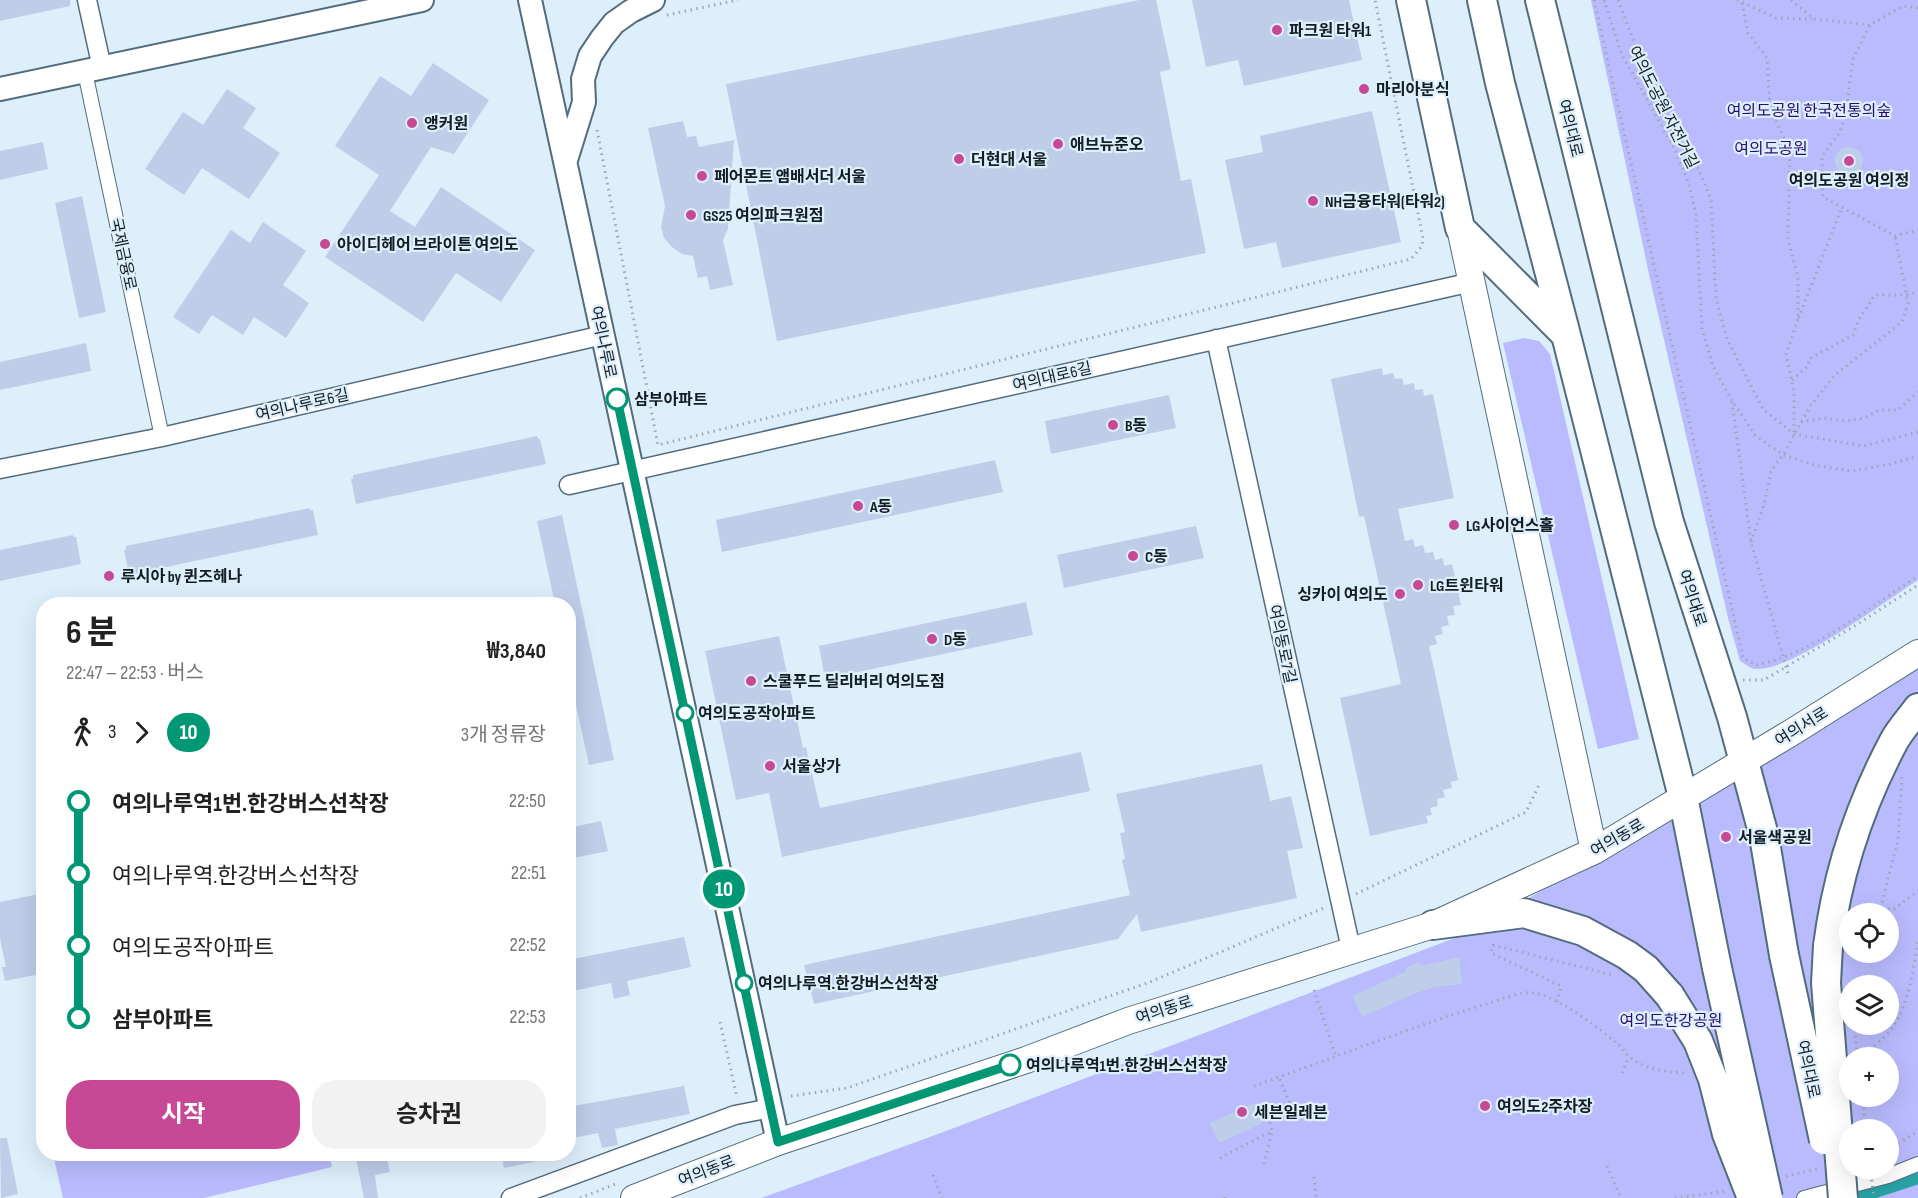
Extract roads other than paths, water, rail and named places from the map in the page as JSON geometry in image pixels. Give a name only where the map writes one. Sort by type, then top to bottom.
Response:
[{"type":"main road","points":[[1411,0],[1594,851]]},
{"type":"main road","points":[[1482,0],[1500,84],[1683,797],[1717,968],[1768,1198]]},
{"type":"main road","name":"여의대로","points":[[1540,0],[1669,522],[1745,760],[1764,836],[1784,955],[1836,1198]]},
{"type":"main road","points":[[1460,228],[1566,335]]},
{"type":"main road","name":"여의서로","points":[[1683,797],[1918,652]]},
{"type":"main road","points":[[1843,1198],[1826,983],[1827,946],[1843,869],[1864,805],[1895,740],[1918,708]]},
{"type":"main road","name":"여의동로","points":[[634,1198],[778,1142],[1026,1060],[1128,1021],[1433,925],[1594,851],[1683,797]]},
{"type":"main road","points":[[1433,925],[1524,914],[1583,931],[1627,955],[1646,969],[1670,996],[1698,1041],[1713,1079],[1727,1134],[1752,1198]]},
{"type":"street","points":[[87,0],[93,70]]},
{"type":"street","points":[[0,89],[399,3],[422,0]]},
{"type":"street","name":"여의나루로","points":[[530,0],[778,1142]]},
{"type":"street","points":[[566,162],[584,102],[583,79],[590,56],[614,23],[631,11],[658,8]]},
{"type":"street","name":"국제금융로","points":[[93,70],[162,437]]},
{"type":"street","name":"여의대로6길","points":[[569,485],[1472,282]]},
{"type":"street","name":"여의나루로6길","points":[[0,469],[162,437],[603,335]]},
{"type":"street","name":"여의동로7길","points":[[1216,339],[1351,950]]},
{"type":"street","points":[[511,1198],[729,1117],[771,1107]]},
{"type":"street","points":[[1804,1198],[1888,1176],[1918,1164]]},
{"type":"waterway","points":[[1847,1198],[1918,1175]]},
{"type":"place","name":"파크원 타워1","points":[[1277,30]]},
{"type":"place","name":"마리아분식","points":[[1364,89]]},
{"type":"place","name":"앵커원","points":[[412,123]]},
{"type":"place","name":"애브뉴준오","points":[[1058,144]]},
{"type":"place","name":"더현대 서울","points":[[959,159]]},
{"type":"place","name":"여의도공원 여의정","points":[[1849,161]]},
{"type":"place","name":"페어몬트 앰배서더 서울","points":[[702,176]]},
{"type":"place","name":"NH금융타워(타워2)","points":[[1313,201]]},
{"type":"place","name":"GS25 여의파크원점","points":[[691,215]]},
{"type":"place","name":"아이디헤어 브라이튼 여의도","points":[[325,244]]},
{"type":"place","name":"삼부아파트","points":[[617,399]]},
{"type":"place","name":"B동","points":[[1113,425]]},
{"type":"place","name":"A동","points":[[858,506]]},
{"type":"place","name":"LG사이언스홀","points":[[1454,525]]},
{"type":"place","name":"C동","points":[[1133,556]]},
{"type":"place","name":"루시아 by 퀸즈헤나","points":[[109,576]]},
{"type":"place","name":"LG트윈타워","points":[[1418,585]]},
{"type":"place","name":"싱카이 여의도","points":[[1400,594]]},
{"type":"place","name":"D동","points":[[932,639]]},
{"type":"place","name":"스쿨푸드 딜리버리 여의도점","points":[[751,681]]},
{"type":"place","name":"여의도공작아파트","points":[[685,713]]},
{"type":"place","name":"서울상가","points":[[770,766]]},
{"type":"place","name":"서울색공원","points":[[1726,837]]},
{"type":"place","name":"여의나루역.한강버스선착장","points":[[744,983]]},
{"type":"place","name":"여의나루역1번.한강버스선착장","points":[[1010,1065]]},
{"type":"place","name":"여의도2주차장","points":[[1485,1106]]},
{"type":"place","name":"세븐일레븐","points":[[1242,1112]]},
{"type":"park label","name":"여의도공원 한국전통의숲","points":[[1809,110]]},
{"type":"park label","name":"여의도공원","points":[[1771,148]]},
{"type":"park label","name":"여의도한강공원","points":[[1671,1020]]}]
